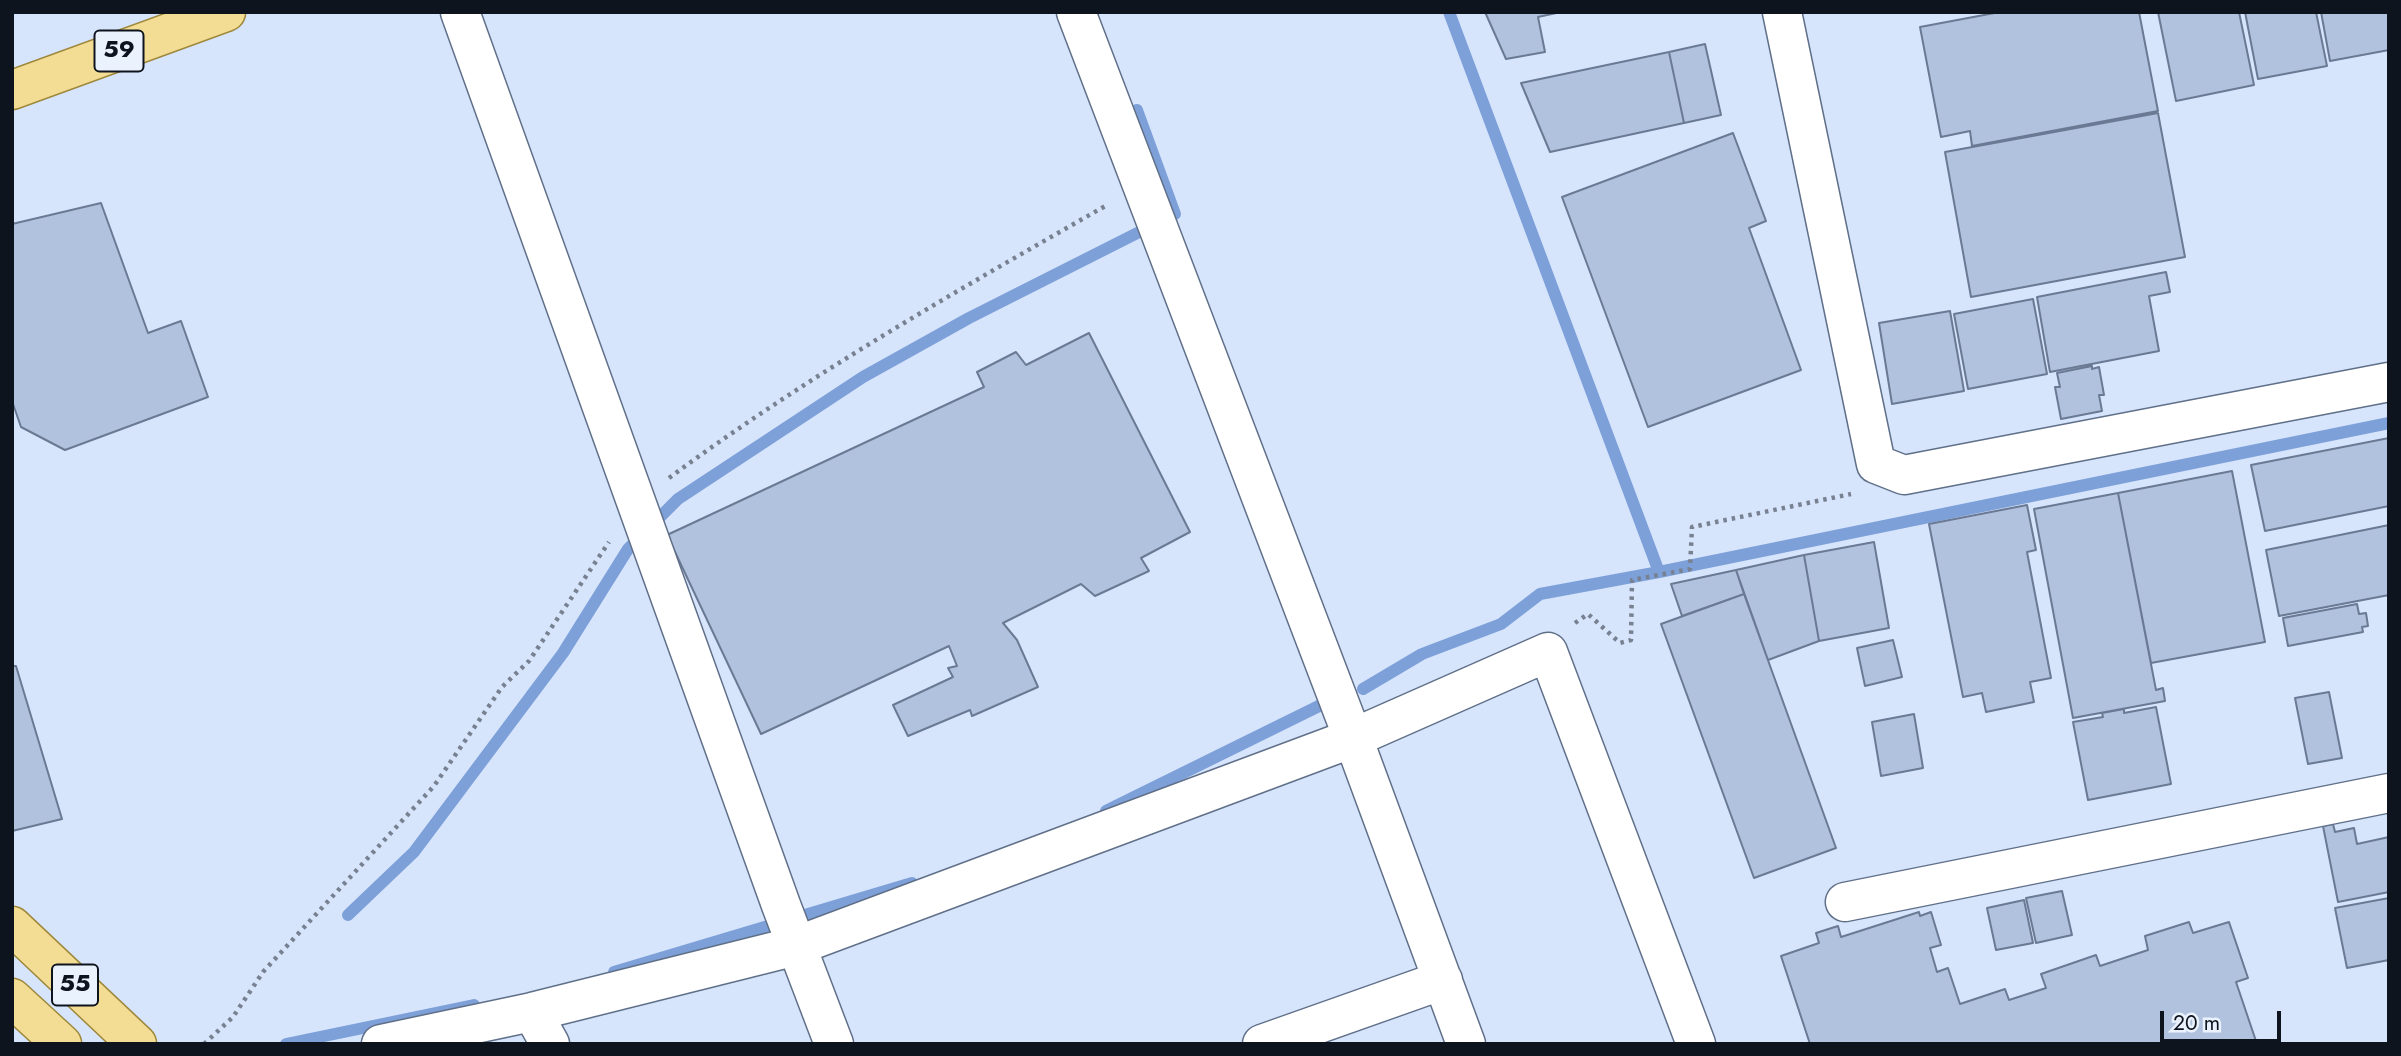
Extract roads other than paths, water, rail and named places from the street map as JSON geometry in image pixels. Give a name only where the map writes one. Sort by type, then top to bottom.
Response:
[{"type":"main road","name":"59","points":[[12,90],[226,12]]},
{"type":"main road","name":"55","points":[[12,926],[137,1044]]},
{"type":"main road","name":"55","points":[[12,998],[62,1044]]},
{"type":"street","points":[[460,12],[781,905],[834,1044]]},
{"type":"street","points":[[1076,12],[1353,738],[1466,1044]]},
{"type":"street","points":[[1782,12],[1876,464],[1904,475],[2389,382]]},
{"type":"street","points":[[381,1044],[541,1028],[796,945],[1353,738],[1548,652],[1696,1044]]},
{"type":"street","points":[[1845,902],[2389,793]]},
{"type":"street","points":[[1262,1044],[1443,980]]},
{"type":"waterway","points":[[1449,12],[1659,572]]},
{"type":"waterway","points":[[348,915],[414,852],[563,653],[628,549],[678,499],[863,377],[969,318],[1175,214],[1137,110]]},
{"type":"waterway","points":[[1363,689],[1422,654],[1501,624],[1540,594],[2389,423]]},
{"type":"waterway","points":[[1106,811],[1323,704]]},
{"type":"waterway","points":[[614,972],[912,883]]},
{"type":"waterway","points":[[286,1044],[474,1005]]}]
